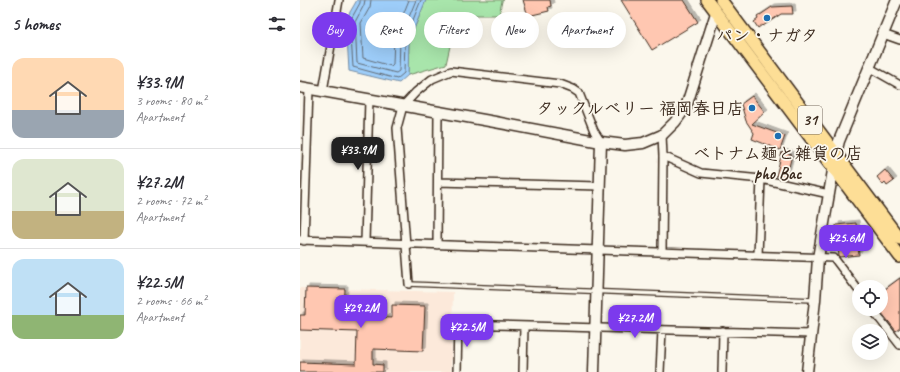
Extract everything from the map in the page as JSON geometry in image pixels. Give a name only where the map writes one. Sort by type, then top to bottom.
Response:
[{"type":"main road","name":"31","points":[[707,0],[900,257]]},
{"type":"main road","name":"31","points":[[721,0],[900,240]]},
{"type":"street","points":[[323,91],[339,0]]},
{"type":"street","points":[[807,372],[812,334],[818,258],[836,153],[839,141],[897,0]]},
{"type":"street","points":[[716,13],[686,108],[662,135],[643,143],[625,145],[601,142],[304,88],[302,240],[834,258],[852,282]]},
{"type":"street","points":[[883,34],[900,40]]},
{"type":"street","points":[[870,68],[900,85]]},
{"type":"street","points":[[409,284],[397,128],[403,106],[416,92],[432,79],[451,71],[560,84],[573,89],[579,93],[594,130],[601,142],[594,372]]},
{"type":"street","points":[[365,242],[369,99]]},
{"type":"street","points":[[437,245],[438,112]]},
{"type":"street","points":[[662,135],[662,252]]},
{"type":"street","points":[[663,156],[701,173],[761,179],[829,194]]},
{"type":"street","points":[[758,255],[761,179]]},
{"type":"street","points":[[438,182],[600,186]]},
{"type":"street","points":[[877,316],[900,345]]},
{"type":"street","points":[[457,372],[458,324],[812,334]]},
{"type":"street","points":[[523,372],[524,326]]},
{"type":"street","points":[[660,372],[662,330]]},
{"type":"street","points":[[722,372],[723,331]]},
{"type":"lane","points":[[409,284],[815,300]]},
{"type":"shaded area","points":[[300,288],[453,292],[451,372],[300,372]]},
{"type":"green space","points":[[426,0],[504,0],[502,1],[500,12],[491,12],[491,15],[483,15],[483,12],[424,12],[424,48],[450,48],[446,64],[408,75],[409,48],[416,48],[416,24]]},
{"type":"water","points":[[357,0],[426,0],[416,24],[416,12],[365,12],[365,48],[409,48],[408,75],[399,83],[349,71],[348,48],[357,48],[357,12],[350,12]]},
{"type":"building","points":[[523,0],[550,0],[551,6],[548,7],[549,11],[539,13],[539,12],[527,12]]},
{"type":"building","points":[[621,0],[684,0],[698,22],[652,50]]},
{"type":"building","name":"パン・ナガタ","points":[[792,6],[793,14],[781,14],[758,28],[754,22],[758,19],[757,17],[772,7]]},
{"type":"building","points":[[752,96],[765,112],[752,124],[785,136],[780,150],[752,139],[754,133],[746,121],[741,104]]},
{"type":"building","points":[[782,152],[792,155],[786,179],[776,176]]},
{"type":"building","points":[[885,170],[894,181],[887,186],[885,183],[883,185],[877,177]]},
{"type":"building","points":[[856,223],[859,255],[839,257],[836,225]]},
{"type":"building","points":[[900,278],[900,328],[896,331],[884,316],[888,316],[888,287]]},
{"type":"building","points":[[306,288],[345,289],[344,316],[358,317],[358,307],[375,307],[374,317],[392,318],[392,305],[425,306],[423,351],[373,349],[373,364],[383,365],[383,372],[300,372],[300,362],[356,364],[357,332],[300,330],[300,315],[305,315]]},
{"type":"place","name":"パン・ナガタ","points":[[767,18]]},
{"type":"place","name":"タックルベリー 福岡春日店","points":[[752,108]]},
{"type":"place","name":"ベトナム麺と雑貨の店 pho Bac","points":[[778,136]]}]
